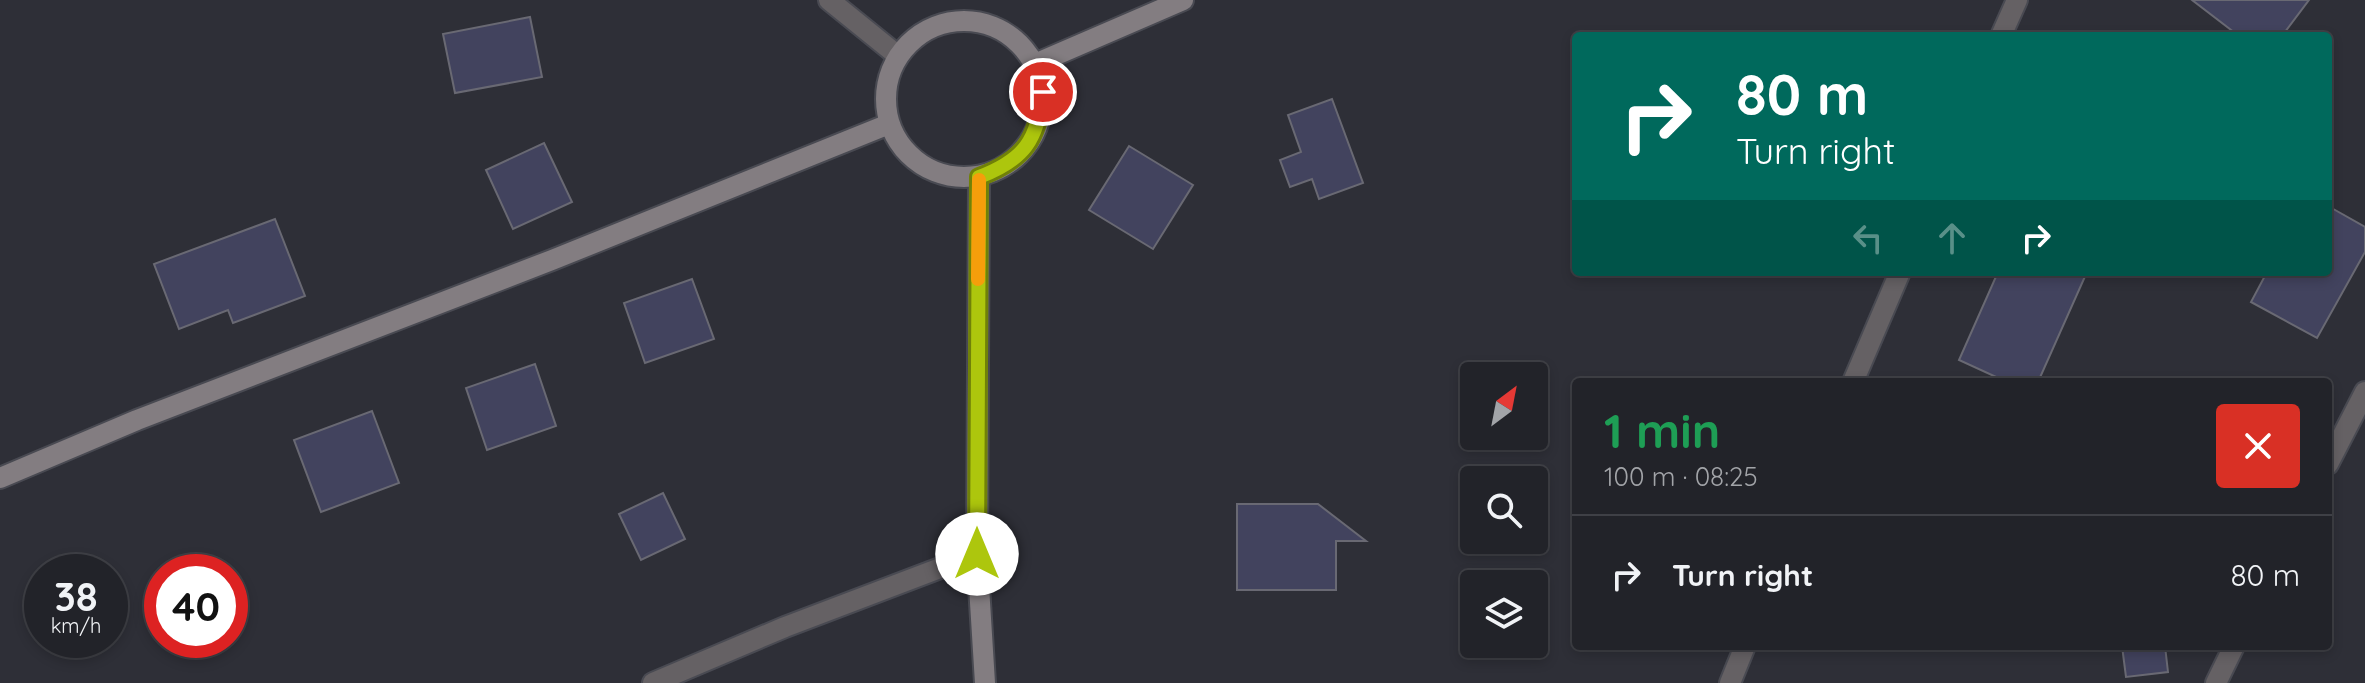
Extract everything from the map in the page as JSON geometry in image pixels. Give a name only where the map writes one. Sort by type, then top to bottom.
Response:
[{"type":"street","points":[[829,0],[897,55]]},
{"type":"street","points":[[1035,64],[1183,0]]},
{"type":"street","points":[[2003,32],[2017,0]]},
{"type":"street","points":[[976,10],[1020,43],[1035,64],[1043,92],[1040,120],[1027,146],[1006,166],[979,177],[951,177],[924,167],[902,149],[889,124],[885,88],[897,55],[918,34],[976,10]]},
{"type":"street","points":[[0,478],[137,420],[552,260],[889,124]]},
{"type":"street","points":[[979,177],[977,554],[985,683]]},
{"type":"street","points":[[1855,378],[1898,276]]},
{"type":"street","points":[[2332,456],[2365,392]]},
{"type":"street","points":[[653,683],[785,627],[977,554]]},
{"type":"street","points":[[1730,683],[1743,650]]},
{"type":"street","points":[[2216,683],[2232,650]]},
{"type":"building","points":[[2192,0],[2309,0],[2285,32],[2234,32]]},
{"type":"building","points":[[530,17],[542,77],[455,93],[443,34]]},
{"type":"building","points":[[1332,99],[1363,183],[1319,199],[1312,179],[1290,187],[1280,160],[1301,152],[1288,115]]},
{"type":"building","points":[[544,143],[572,202],[513,229],[486,170]]},
{"type":"building","points":[[1129,146],[1193,185],[1153,249],[1089,210]]},
{"type":"building","points":[[2332,208],[2365,227],[2365,252],[2317,338],[2251,302],[2265,276],[2332,276]]},
{"type":"building","points":[[275,219],[305,296],[233,323],[228,310],[179,329],[154,264]]},
{"type":"building","points":[[1996,276],[2085,276],[2040,378],[1998,378],[1959,360]]},
{"type":"building","points":[[692,279],[714,339],[645,363],[624,303]]},
{"type":"building","points":[[535,364],[556,426],[487,450],[466,388]]},
{"type":"building","points":[[372,411],[399,483],[321,512],[294,440]]},
{"type":"building","points":[[663,493],[685,539],[641,560],[619,514]]},
{"type":"building","points":[[1237,504],[1318,504],[1366,541],[1336,541],[1336,590],[1237,590]]},
{"type":"building","points":[[2123,650],[2165,650],[2168,672],[2126,677]]},
{"type":"slow traffic","points":[[978,279],[979,180]]},
{"type":"route","points":[[977,554],[979,177],[1006,166],[1027,146],[1040,120],[1043,92]]}]
